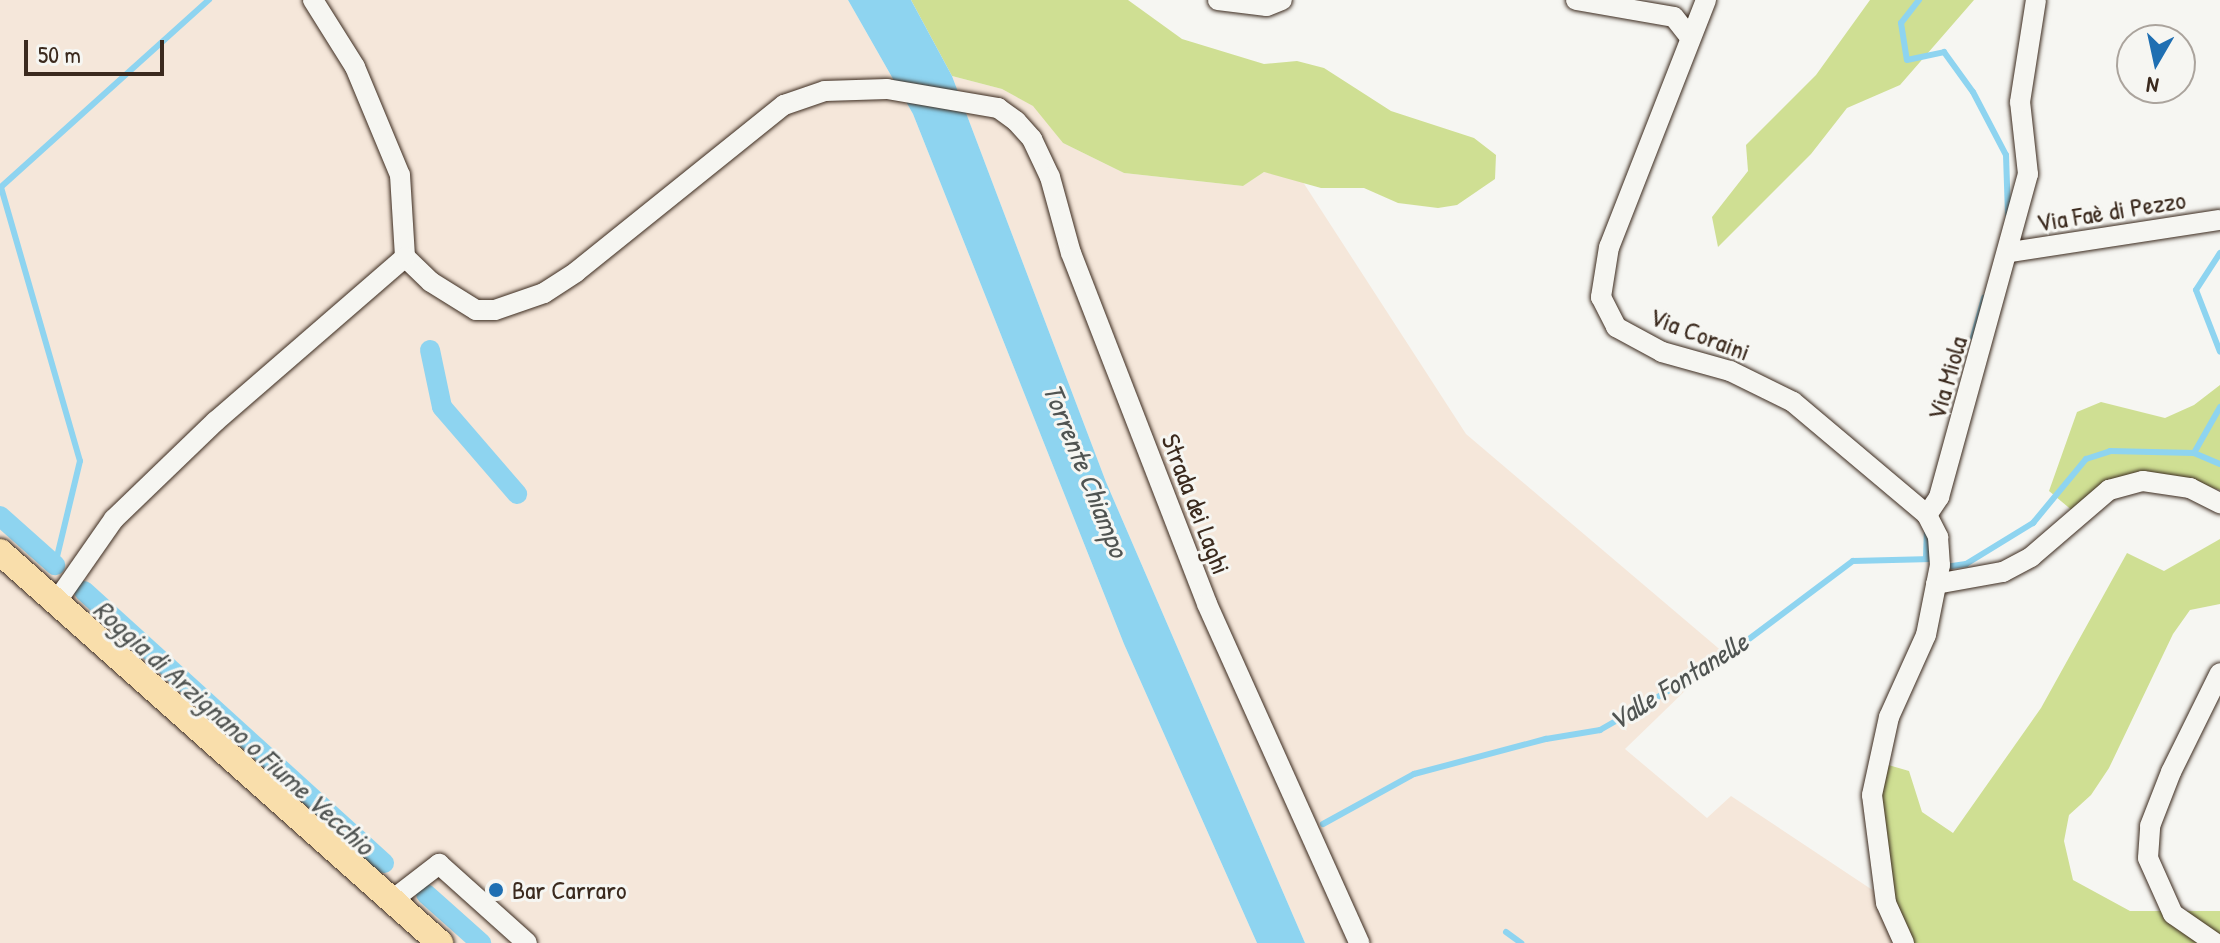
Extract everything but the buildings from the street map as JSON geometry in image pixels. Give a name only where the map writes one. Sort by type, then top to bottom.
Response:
[{"type":"main road","points":[[0,552],[440,943]]},
{"type":"street","points":[[56,602],[114,519],[216,421],[405,257],[400,175],[355,67],[313,0]]},
{"type":"street","points":[[1218,0],[1267,6],[1282,0]]},
{"type":"street","points":[[1576,0],[1674,17],[1689,36]]},
{"type":"street","name":"Via Coraini","points":[[1706,0],[1689,36],[1609,247],[1601,297],[1616,327],[1662,352],[1730,371],[1793,402],[1927,515]]},
{"type":"street","name":"Via Miola","points":[[1927,515],[1939,497],[2010,252],[2028,174],[2020,102],[2036,0]]},
{"type":"street","name":"Strada dei Laghi","points":[[405,257],[456,300],[476,310],[495,310],[544,293],[576,272],[784,105],[825,91],[887,89],[998,108],[1016,121],[1050,177],[1071,253],[1207,604],[1359,943]]},
{"type":"street","name":"Via Faè di Pezzo","points":[[2010,252],[2220,220]]},
{"type":"street","points":[[1936,584],[2003,572],[2031,557],[2109,490],[2143,481],[2190,488],[2220,503]]},
{"type":"street","points":[[1904,943],[1886,903],[1872,795],[1889,717],[1926,635],[1936,584],[1938,537],[1927,515]]},
{"type":"street","points":[[2215,943],[2173,914],[2148,858],[2150,826],[2171,772],[2220,673]]},
{"type":"street","points":[[391,901],[439,864],[527,943]]},
{"type":"shaded area","points":[[0,0],[848,0],[913,114],[1124,644],[1257,943],[0,943]]},
{"type":"shaded area","points":[[952,76],[1002,89],[1034,106],[1063,143],[1124,173],[1243,186],[1264,172],[1301,179],[1466,434],[1724,653],[1625,749],[1707,818],[1731,796],[1889,901],[1907,943],[1305,943],[1106,482]]},
{"type":"green space","points":[[911,0],[1128,0],[1182,39],[1264,64],[1297,61],[1324,68],[1391,111],[1474,138],[1496,155],[1495,179],[1457,205],[1438,208],[1398,203],[1364,188],[1321,188],[1264,172],[1243,186],[1124,173],[1063,143],[1033,106],[1002,89],[952,76]]},
{"type":"green space","points":[[1870,0],[1974,0],[1900,85],[1847,108],[1811,154],[1718,247],[1712,217],[1748,171],[1746,145],[1816,75]]},
{"type":"green space","points":[[2220,385],[2220,490],[2152,472],[2074,512],[2049,491],[2077,412],[2101,402],[2165,418],[2194,405]]},
{"type":"green space","points":[[2220,539],[2220,604],[2190,610],[2173,634],[2109,768],[2091,795],[2069,815],[2064,841],[2073,880],[2130,911],[2220,911],[2220,943],[1907,943],[1889,901],[1878,762],[1909,771],[1922,812],[1953,833],[2041,708],[2127,553],[2164,571]]},
{"type":"water","name":"Torrente Chiampo","points":[[848,0],[911,0],[952,76],[1106,482],[1305,943],[1257,943],[1124,644],[913,114]]},
{"type":"waterway","points":[[55,565],[80,461],[1,187],[209,0]]},
{"type":"waterway","points":[[1919,0],[1901,23],[1907,60],[1944,52],[1973,92],[2006,155],[2008,214]]},
{"type":"waterway","points":[[2220,253],[2196,290],[2220,352]]},
{"type":"waterway","points":[[1973,337],[1984,298]]},
{"type":"waterway","points":[[430,350],[442,407],[517,494]]},
{"type":"waterway","points":[[2194,453],[2220,407]]},
{"type":"waterway","name":"Valle Fontanelle","points":[[1952,566],[1966,564],[2033,523],[2086,459],[2110,451],[2194,453],[2220,464]]},
{"type":"waterway","name":"Roggia di Arzignano o Fiume Vecchio","points":[[0,516],[55,565]]},
{"type":"waterway","points":[[1926,557],[1927,533]]},
{"type":"waterway","name":"Valle Fontanelle","points":[[1323,824],[1414,774],[1546,739],[1600,730],[1717,663],[1853,561],[1932,559]]},
{"type":"waterway","name":"Roggia di Arzignano o Fiume Vecchio","points":[[84,591],[384,863]]},
{"type":"waterway","name":"Roggia di Arzignano o Fiume Vecchio","points":[[426,894],[481,943]]},
{"type":"waterway","points":[[1506,932],[1521,943]]},
{"type":"place","name":"Bar Carraro","points":[[496,890]]}]
